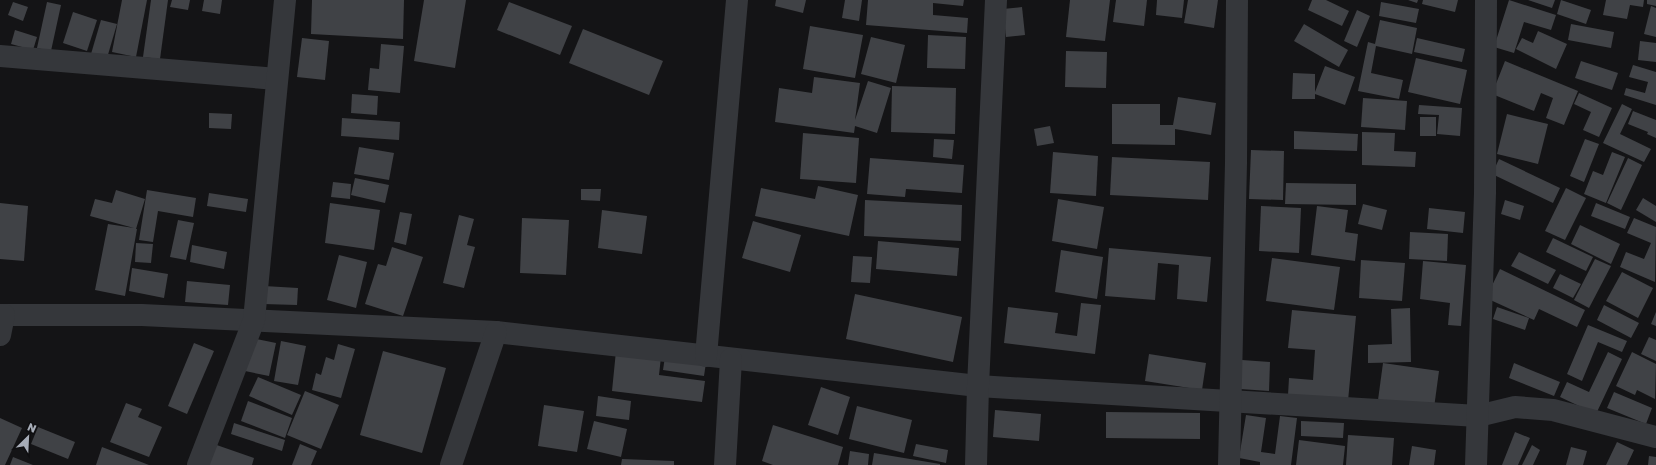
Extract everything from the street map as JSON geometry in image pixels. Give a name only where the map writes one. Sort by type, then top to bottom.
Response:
[{"type":"street","points":[[198,465],[254,320],[285,0]]},
{"type":"street","points":[[706,356],[737,0]]},
{"type":"street","points":[[976,465],[978,386],[996,0]]},
{"type":"street","points":[[1229,465],[1236,163],[1237,0]]},
{"type":"street","points":[[1476,465],[1485,193],[1486,0]]},
{"type":"street","points":[[0,56],[277,80]]},
{"type":"street","points":[[1,322],[142,315],[496,332],[978,386],[1478,416],[1515,407],[1553,410],[1656,436]]},
{"type":"street","points":[[451,465],[496,332]]},
{"type":"street","points":[[725,465],[732,359]]},
{"type":"building","points":[[122,0],[147,0],[136,57],[112,52]]},
{"type":"building","points":[[151,0],[168,0],[160,59],[143,57]]},
{"type":"building","points":[[172,0],[190,0],[188,10],[170,7]]},
{"type":"building","points":[[204,0],[222,0],[220,14],[202,11]]},
{"type":"building","points":[[312,0],[404,0],[403,39],[311,34]]},
{"type":"building","points":[[424,0],[466,0],[455,68],[414,61]]},
{"type":"building","points":[[776,0],[806,0],[803,13],[775,6]]},
{"type":"building","points":[[845,0],[862,0],[859,21],[842,18]]},
{"type":"building","points":[[868,0],[964,0],[963,6],[933,3],[933,15],[968,18],[967,33],[866,25]]},
{"type":"building","points":[[1070,0],[1110,0],[1105,41],[1066,37]]},
{"type":"building","points":[[1116,0],[1147,0],[1144,26],[1113,22]]},
{"type":"building","points":[[1157,0],[1184,0],[1182,18],[1156,15]]},
{"type":"building","points":[[1188,0],[1218,0],[1214,28],[1184,23]]},
{"type":"building","points":[[1312,0],[1326,0],[1349,11],[1342,26],[1308,10]]},
{"type":"building","points":[[1408,0],[1418,0],[1417,3]]},
{"type":"building","points":[[1423,0],[1458,0],[1455,12],[1422,4]]},
{"type":"building","points":[[1509,0],[1556,15],[1551,30],[1524,22],[1514,53],[1494,47]]},
{"type":"building","points":[[1528,0],[1555,0],[1552,8]]},
{"type":"building","points":[[1561,0],[1591,10],[1586,24],[1557,14]]},
{"type":"building","points":[[1606,0],[1644,0],[1643,7],[1630,5],[1627,19],[1603,15]]},
{"type":"building","points":[[1647,0],[1656,0],[1656,6],[1647,4]]},
{"type":"building","points":[[13,2],[28,7],[23,21],[8,15]]},
{"type":"building","points":[[47,2],[61,5],[51,51],[37,48]]},
{"type":"building","points":[[509,2],[572,26],[560,55],[497,30]]},
{"type":"building","points":[[1381,2],[1419,9],[1416,23],[1379,16]]},
{"type":"building","points":[[1651,6],[1656,8],[1656,37],[1644,34]]},
{"type":"building","points":[[1022,7],[1025,35],[1006,37],[1003,9]]},
{"type":"building","points":[[1357,10],[1370,16],[1357,47],[1344,41]]},
{"type":"building","points":[[73,12],[97,20],[87,51],[63,43]]},
{"type":"building","points":[[101,20],[117,24],[107,58],[91,54]]},
{"type":"building","points":[[1380,20],[1417,28],[1412,54],[1376,46],[1371,73],[1403,80],[1399,99],[1358,91],[1368,42],[1375,44]]},
{"type":"building","points":[[1304,24],[1348,50],[1339,67],[1294,41]]},
{"type":"building","points":[[1571,24],[1614,32],[1611,48],[1568,40]]},
{"type":"building","points":[[810,26],[863,35],[855,78],[803,69]]},
{"type":"building","points":[[583,29],[663,61],[649,95],[569,63]]},
{"type":"building","points":[[15,30],[37,37],[33,50],[11,44]]},
{"type":"building","points":[[1538,31],[1567,44],[1556,69],[1516,49],[1522,38],[1533,43]]},
{"type":"building","points":[[928,35],[966,37],[965,69],[927,68]]},
{"type":"building","points":[[871,37],[905,45],[896,83],[861,74]]},
{"type":"building","points":[[302,38],[329,41],[325,80],[297,77]]},
{"type":"building","points":[[1417,38],[1465,49],[1462,62],[1414,52]]},
{"type":"building","points":[[1640,41],[1656,43],[1656,62],[1638,60]]},
{"type":"building","points":[[381,44],[404,46],[400,93],[368,90],[370,68],[379,69]]},
{"type":"building","points":[[1066,51],[1107,52],[1106,88],[1065,87]]},
{"type":"building","points":[[1416,58],[1467,70],[1460,104],[1408,92]]},
{"type":"building","points":[[1505,61],[1578,91],[1564,125],[1546,118],[1553,98],[1541,93],[1534,111],[1492,94]]},
{"type":"building","points":[[1581,61],[1618,73],[1612,90],[1575,78]]},
{"type":"building","points":[[1633,65],[1656,72],[1656,105],[1624,95],[1626,88],[1645,93],[1648,82],[1629,77]]},
{"type":"building","points":[[1325,66],[1355,77],[1345,105],[1315,94],[1315,99],[1292,99],[1293,73],[1315,74],[1315,92]]},
{"type":"building","points":[[814,77],[860,83],[855,120],[868,81],[891,88],[877,133],[855,126],[854,133],[775,122],[779,88],[812,93]]},
{"type":"building","points":[[892,86],[956,88],[955,134],[891,132]]},
{"type":"building","points":[[1579,93],[1612,108],[1599,137],[1583,130],[1591,112],[1574,104]]},
{"type":"building","points":[[352,94],[378,96],[377,115],[351,113]]},
{"type":"building","points":[[1178,97],[1216,103],[1211,135],[1175,129],[1175,145],[1112,144],[1112,104],[1160,104],[1160,125],[1173,125]]},
{"type":"building","points":[[1363,98],[1407,101],[1405,130],[1361,127]]},
{"type":"building","points":[[1622,104],[1632,109],[1620,134],[1651,149],[1644,162],[1603,143]]},
{"type":"building","points":[[1419,105],[1462,108],[1460,136],[1437,134],[1439,115],[1418,114]]},
{"type":"building","points":[[1633,111],[1656,120],[1656,138],[1647,134],[1648,132],[1628,124]]},
{"type":"building","points":[[209,113],[232,114],[231,129],[209,128]]},
{"type":"building","points":[[1507,114],[1548,124],[1538,164],[1497,154]]},
{"type":"building","points":[[1420,117],[1436,117],[1436,136],[1420,136]]},
{"type":"building","points":[[342,118],[400,122],[399,140],[341,136]]},
{"type":"building","points":[[1050,126],[1054,143],[1037,146],[1034,129]]},
{"type":"building","points":[[1294,131],[1358,134],[1357,151],[1294,149]]},
{"type":"building","points":[[1362,132],[1395,133],[1394,151],[1416,152],[1415,167],[1362,165]]},
{"type":"building","points":[[803,133],[859,138],[856,183],[800,179]]},
{"type":"building","points":[[934,139],[954,140],[952,159],[933,157]]},
{"type":"building","points":[[1585,139],[1599,144],[1584,182],[1570,176]]},
{"type":"building","points":[[359,147],[394,153],[389,180],[354,174]]},
{"type":"building","points":[[1251,150],[1284,151],[1283,200],[1249,199]]},
{"type":"building","points":[[1053,152],[1098,156],[1096,196],[1050,193]]},
{"type":"building","points":[[1612,152],[1625,157],[1606,203],[1584,194],[1593,171],[1603,175]]},
{"type":"building","points":[[1112,157],[1210,162],[1208,200],[1110,195]]},
{"type":"building","points":[[870,158],[964,165],[962,193],[906,189],[905,197],[867,194]]},
{"type":"building","points":[[1628,158],[1642,165],[1621,210],[1607,203]]},
{"type":"building","points":[[1499,159],[1560,188],[1553,203],[1492,174]]},
{"type":"building","points":[[355,178],[389,185],[385,203],[351,195]]},
{"type":"building","points":[[333,182],[351,184],[350,199],[331,197]]},
{"type":"building","points":[[1286,183],[1356,184],[1356,205],[1285,204]]},
{"type":"building","points":[[818,186],[858,195],[849,236],[755,216],[761,188],[815,199]]},
{"type":"building","points":[[1566,188],[1586,198],[1565,240],[1545,231]]},
{"type":"building","points":[[581,189],[601,189],[600,201],[581,200]]},
{"type":"building","points":[[116,190],[145,199],[136,229],[125,296],[95,290],[108,224],[134,228],[90,216],[95,199],[112,203]]},
{"type":"building","points":[[147,190],[196,198],[193,217],[158,211],[153,242],[139,240]]},
{"type":"building","points":[[209,193],[248,199],[246,212],[207,206]]},
{"type":"building","points":[[1643,198],[1656,206],[1656,222],[1636,210]]},
{"type":"building","points":[[1058,199],[1104,207],[1097,249],[1052,241]]},
{"type":"building","points":[[865,200],[962,205],[961,241],[864,236]]},
{"type":"building","points":[[1505,200],[1524,206],[1520,220],[1501,214]]},
{"type":"building","points":[[0,203],[28,206],[24,261],[0,259]]},
{"type":"building","points":[[330,203],[380,210],[374,250],[325,243]]},
{"type":"building","points":[[1596,203],[1630,217],[1625,229],[1591,216]]},
{"type":"building","points":[[1363,204],[1387,210],[1382,230],[1358,224]]},
{"type":"building","points":[[1261,206],[1301,208],[1299,253],[1259,251]]},
{"type":"building","points":[[1317,206],[1348,210],[1345,232],[1358,234],[1355,261],[1311,255]]},
{"type":"building","points":[[1429,208],[1465,212],[1463,233],[1427,229]]},
{"type":"building","points":[[602,210],[647,216],[642,254],[598,248]]},
{"type":"building","points":[[400,212],[412,214],[406,245],[394,242]]},
{"type":"building","points":[[459,215],[474,219],[467,245],[475,247],[464,288],[443,283]]},
{"type":"building","points":[[522,218],[569,220],[566,275],[520,273]]},
{"type":"building","points":[[1634,218],[1656,227],[1655,282],[1620,267],[1626,252],[1644,259],[1651,243],[1627,233]]},
{"type":"building","points":[[178,220],[194,223],[186,260],[170,257]]},
{"type":"building","points":[[753,221],[801,235],[790,272],[742,258]]},
{"type":"building","points":[[1580,225],[1620,244],[1611,264],[1571,244]]},
{"type":"building","points":[[1410,232],[1448,234],[1447,261],[1409,259]]},
{"type":"building","points":[[1553,238],[1593,257],[1586,271],[1546,252]]},
{"type":"building","points":[[878,241],[959,248],[957,276],[876,269]]},
{"type":"building","points":[[136,243],[153,244],[151,263],[135,262]]},
{"type":"building","points":[[192,245],[227,252],[224,269],[190,262]]},
{"type":"building","points":[[392,247],[423,257],[403,316],[365,304],[378,264],[386,266]]},
{"type":"building","points":[[1109,248],[1211,257],[1207,302],[1177,299],[1179,265],[1158,263],[1155,300],[1105,296]]},
{"type":"building","points":[[1061,250],[1103,257],[1097,299],[1055,292]]},
{"type":"building","points":[[1519,252],[1556,270],[1548,284],[1511,266]]},
{"type":"building","points":[[339,255],[367,262],[356,308],[327,300]]},
{"type":"building","points":[[853,256],[872,257],[870,283],[851,282]]},
{"type":"building","points":[[1272,258],[1340,267],[1334,310],[1266,301]]},
{"type":"building","points":[[1595,259],[1611,266],[1589,308],[1574,300]]},
{"type":"building","points":[[1361,260],[1405,263],[1402,301],[1359,298]]},
{"type":"building","points":[[1423,261],[1466,265],[1461,326],[1448,325],[1450,303],[1420,299]]},
{"type":"building","points":[[132,268],[168,274],[164,298],[129,291]]},
{"type":"building","points":[[1500,269],[1585,310],[1577,327],[1539,309],[1534,320],[1486,298]]},
{"type":"building","points":[[1622,272],[1653,288],[1638,318],[1606,301]]},
{"type":"building","points":[[1560,274],[1581,284],[1573,298],[1553,288]]},
{"type":"building","points":[[187,281],[230,285],[228,305],[185,302]]},
{"type":"building","points":[[264,286],[298,288],[297,305],[263,304]]},
{"type":"building","points":[[855,294],[962,317],[953,362],[846,339]]},
{"type":"building","points":[[1081,303],[1101,305],[1095,354],[1004,343],[1008,307],[1058,313],[1055,333],[1077,336]]},
{"type":"building","points":[[1604,305],[1639,323],[1631,338],[1597,320]]},
{"type":"building","points":[[1497,307],[1529,318],[1525,330],[1493,319]]},
{"type":"building","points":[[1410,308],[1411,362],[1368,363],[1368,345],[1392,344],[1391,309]]},
{"type":"building","points":[[1292,310],[1356,316],[1348,401],[1288,395],[1289,378],[1313,380],[1315,350],[1288,348]]},
{"type":"building","points":[[1656,312],[1656,326],[1651,324]]},
{"type":"building","points":[[1588,325],[1627,341],[1622,352],[1598,342],[1582,381],[1567,374]]},
{"type":"building","points":[[1649,337],[1656,340],[1656,361],[1641,354]]},
{"type":"building","points":[[252,338],[276,343],[269,376],[245,371]]},
{"type":"building","points":[[281,341],[306,346],[298,385],[274,381]]},
{"type":"building","points":[[194,343],[214,351],[187,414],[168,406]]},
{"type":"building","points":[[338,344],[355,349],[341,398],[312,390],[316,373],[321,375],[326,357],[334,360]]},
{"type":"building","points":[[666,350],[707,356],[704,376],[663,370]]},
{"type":"building","points":[[383,351],[446,368],[422,453],[360,435]]},
{"type":"building","points":[[616,351],[661,357],[659,375],[705,381],[702,402],[612,391]]},
{"type":"building","points":[[1608,352],[1622,359],[1596,414],[1560,397],[1567,382],[1589,392]]},
{"type":"building","points":[[1632,352],[1656,364],[1655,399],[1637,390],[1635,395],[1616,386]]},
{"type":"building","points":[[1149,354],[1206,363],[1202,390],[1145,381]]},
{"type":"building","points":[[1242,360],[1270,362],[1269,391],[1240,389]]},
{"type":"building","points":[[1383,363],[1439,371],[1434,408],[1378,400]]},
{"type":"building","points":[[1514,363],[1560,382],[1554,396],[1509,378]]},
{"type":"building","points":[[258,377],[301,395],[292,415],[249,396]]},
{"type":"building","points":[[821,387],[850,397],[838,435],[808,425]]},
{"type":"building","points":[[305,391],[339,405],[321,449],[287,435]]},
{"type":"building","points":[[1614,392],[1652,408],[1646,424],[1607,408]]},
{"type":"building","points":[[598,396],[631,401],[629,420],[596,416]]},
{"type":"building","points":[[248,401],[292,418],[285,438],[241,421]]},
{"type":"building","points":[[126,403],[142,409],[138,417],[162,427],[149,457],[110,442]]},
{"type":"building","points":[[544,405],[584,411],[577,452],[538,446]]},
{"type":"building","points":[[857,406],[912,420],[904,453],[849,439]]},
{"type":"building","points":[[995,410],[1041,414],[1039,441],[993,437]]},
{"type":"building","points":[[1106,412],[1200,413],[1200,439],[1106,438]]},
{"type":"building","points":[[1246,415],[1266,418],[1261,452],[1275,454],[1280,416],[1297,418],[1291,465],[1260,465],[1260,462],[1239,458]]},
{"type":"building","points":[[0,418],[22,428],[5,465],[0,465]]},
{"type":"building","points":[[594,421],[627,429],[621,457],[587,449]]},
{"type":"building","points":[[1301,421],[1344,423],[1343,438],[1301,436]]},
{"type":"building","points":[[234,423],[285,440],[282,451],[231,434]]},
{"type":"building","points":[[773,425],[843,447],[838,465],[773,465],[762,461]]},
{"type":"building","points":[[38,427],[75,442],[68,459],[31,444]]},
{"type":"building","points":[[1515,432],[1530,438],[1518,465],[1502,465]]},
{"type":"building","points":[[1348,435],[1394,438],[1392,465],[1346,465]]},
{"type":"building","points":[[1299,440],[1345,446],[1343,465],[1296,465]]},
{"type":"building","points":[[208,442],[254,458],[252,465],[200,465]]},
{"type":"building","points":[[1617,442],[1634,450],[1627,465],[1606,465]]},
{"type":"building","points":[[300,444],[317,451],[311,465],[292,465]]},
{"type":"building","points":[[916,444],[948,450],[946,463],[913,456]]},
{"type":"building","points":[[1532,445],[1540,450],[1533,465],[1522,465]]},
{"type":"building","points":[[1412,446],[1436,450],[1434,465],[1409,465]]},
{"type":"building","points":[[102,447],[149,465],[96,465]]},
{"type":"building","points":[[1571,447],[1587,451],[1583,465],[1566,465]]},
{"type":"building","points":[[850,451],[869,454],[868,465],[848,465]]},
{"type":"building","points":[[874,453],[940,464],[940,465],[872,465]]},
{"type":"building","points":[[1649,456],[1656,457],[1656,465],[1648,465]]},
{"type":"building","points":[[13,457],[33,465],[10,465]]},
{"type":"building","points":[[622,459],[674,461],[674,465],[621,465]]}]
